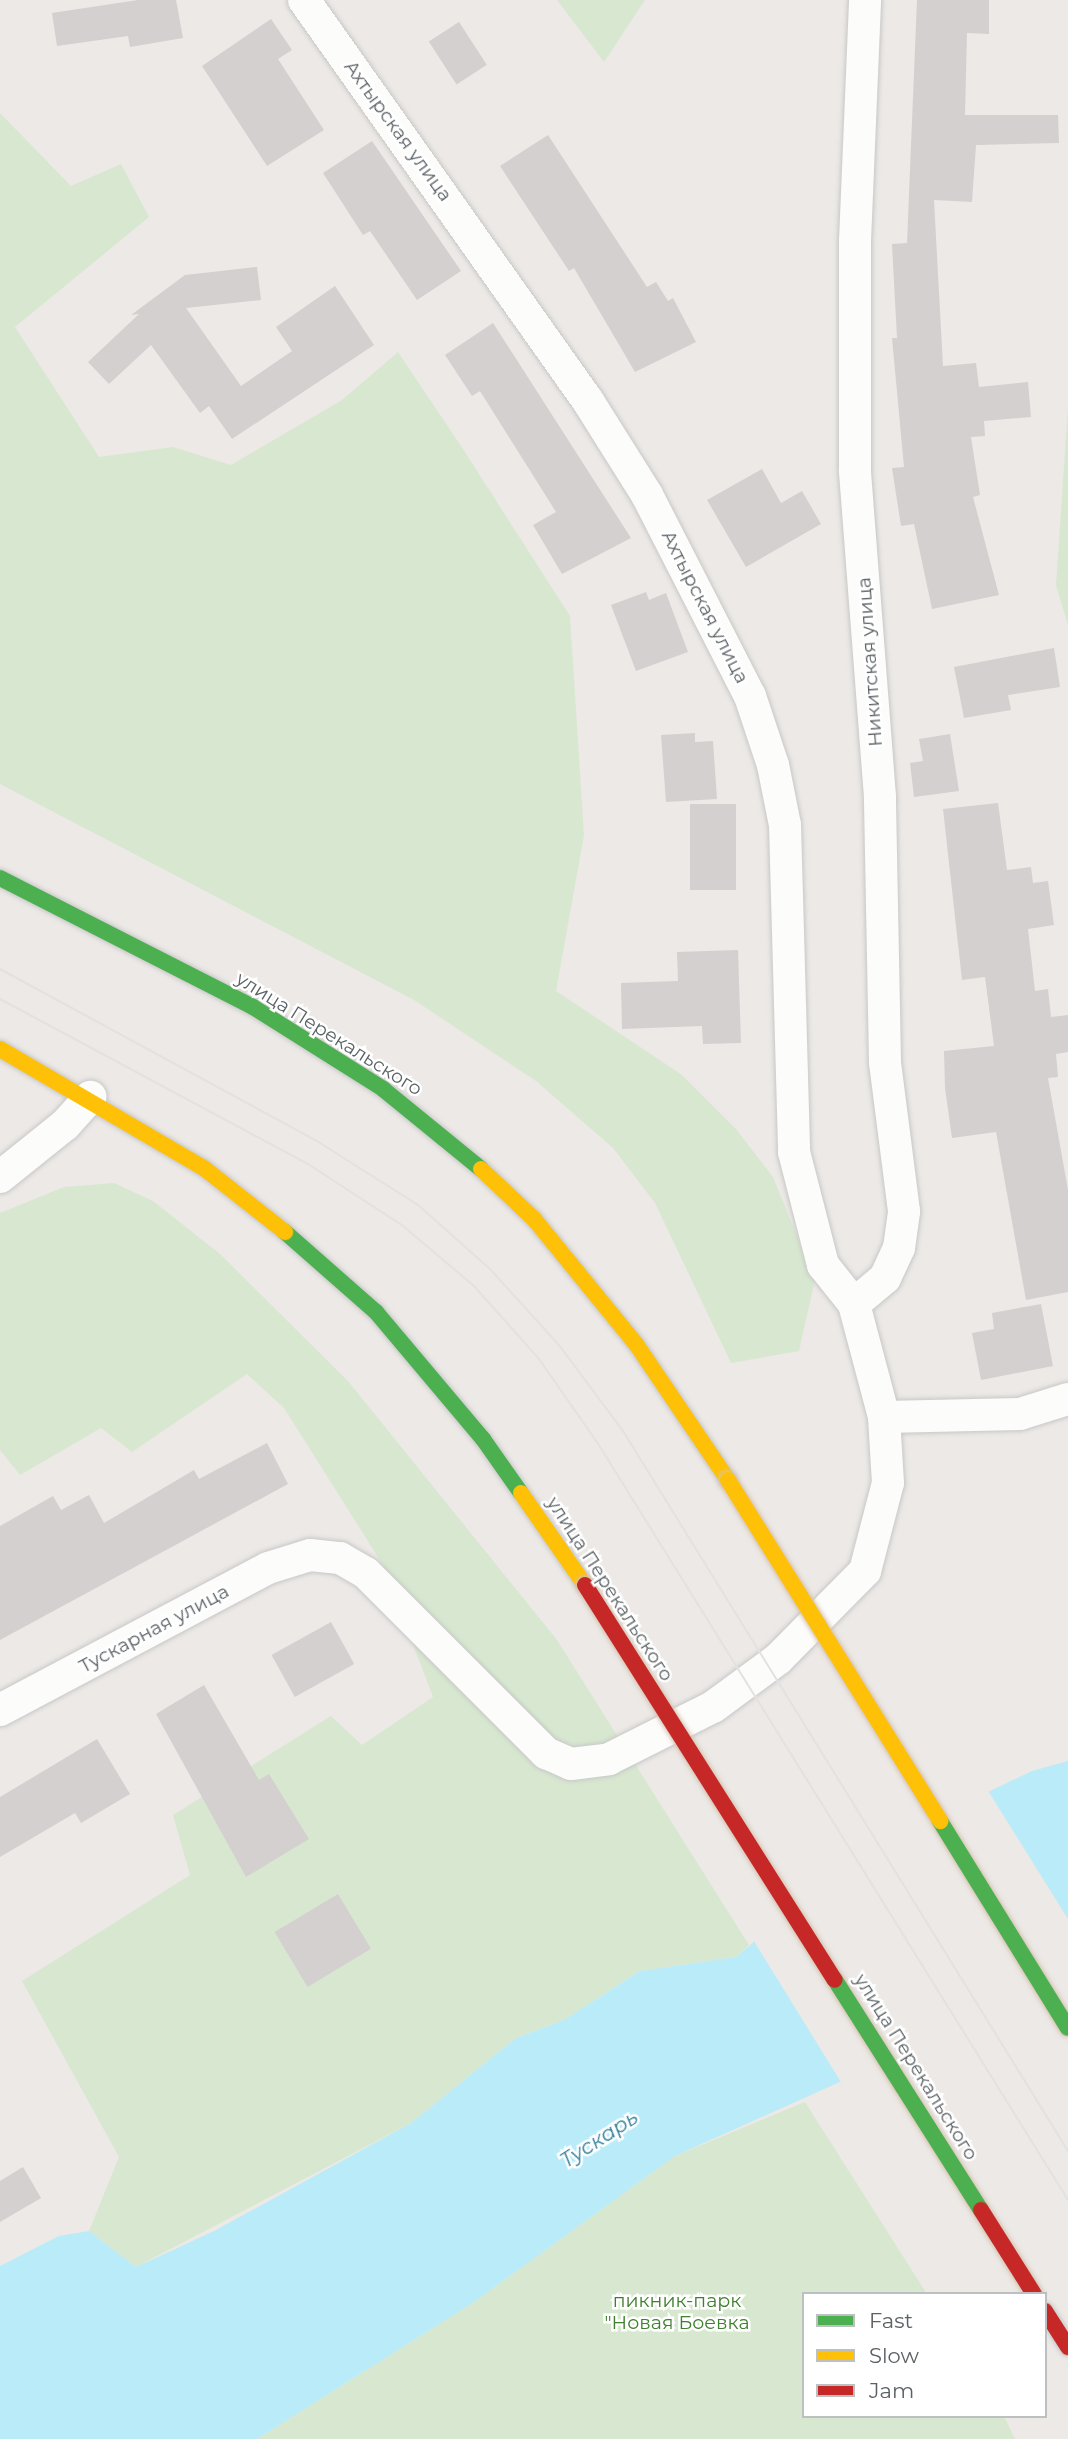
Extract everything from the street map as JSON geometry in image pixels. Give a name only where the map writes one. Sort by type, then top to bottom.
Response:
[{"type":"main road","name":"улица Перекальского","points":[[0,878],[253,1007],[383,1089],[456,1145],[534,1219],[636,1344],[728,1480],[1068,2028]]},
{"type":"main road","name":"улица Перекальского","points":[[0,1049],[90,1097],[205,1169],[326,1265],[376,1312],[483,1439],[585,1585],[1033,2292]]},
{"type":"main road","points":[[1047,2314],[1068,2347]]},
{"type":"street","name":"Ахтырская улица","points":[[304,0],[595,413],[647,495],[750,696],[773,765],[785,825],[794,1152],[823,1265],[854,1304]]},
{"type":"street","name":"Никитская улица","points":[[854,1304],[885,1278],[899,1248],[904,1212],[886,1062],[880,797],[855,470],[855,241],[865,0]]},
{"type":"street","points":[[0,1177],[65,1125],[90,1097]]},
{"type":"street","points":[[854,1304],[884,1417],[1020,1414],[1068,1399]]},
{"type":"street","name":"Тускарная улица","points":[[0,1710],[268,1568],[310,1555],[340,1558],[366,1573],[546,1753],[571,1763],[609,1759],[713,1707],[778,1659],[865,1571],[877,1541],[888,1483],[884,1417]]},
{"type":"green space","points":[[557,0],[645,0],[604,62]]},
{"type":"green space","points":[[0,113],[71,186],[121,164],[149,217],[15,327],[99,457],[173,447],[231,465],[342,400],[398,352],[463,449],[570,616],[584,835],[556,991],[682,1075],[736,1129],[773,1177],[815,1280],[799,1351],[731,1363],[655,1203],[613,1148],[536,1081],[414,1000],[0,784]]},
{"type":"green space","points":[[1068,407],[1068,625],[1056,585]]},
{"type":"green space","points":[[114,1183],[153,1201],[220,1254],[348,1381],[557,1640],[749,1945],[736,1957],[640,1971],[564,2020],[516,2038],[411,2123],[136,2267],[89,2231],[119,2157],[22,1981],[190,1875],[173,1815],[331,1716],[362,1745],[433,1697],[383,1565],[284,1408],[247,1374],[132,1452],[101,1428],[20,1475],[0,1450],[0,1213],[64,1187]]},
{"type":"green space","name":"пикник-парк \"Новая Боевка","points":[[805,2102],[926,2292],[802,2292],[802,2418],[1005,2418],[1015,2439],[257,2439],[474,2302],[675,2156]]},
{"type":"water","name":"Тускарь","points":[[1068,1761],[1068,1936],[933,2040],[675,2156],[474,2302],[257,2439],[0,2439],[0,2266],[59,2236],[89,2231],[136,2267],[216,2230],[411,2123],[516,2038],[564,2020],[640,1971],[736,1957],[858,1854],[1032,1771]]},
{"type":"pier","points":[[987,1789],[1068,1919],[1068,1941],[935,2043],[844,2087],[752,1938],[856,1851]]},
{"type":"building","points":[[138,0],[176,0],[183,38],[130,47],[128,36],[57,46],[52,13]]},
{"type":"building","points":[[917,0],[989,0],[989,34],[967,33],[965,115],[1058,115],[1059,143],[976,145],[972,202],[934,200],[943,366],[976,363],[979,387],[1028,382],[1031,417],[984,421],[985,436],[971,437],[980,495],[973,497],[999,595],[932,609],[914,524],[901,526],[892,468],[904,467],[892,338],[897,338],[892,244],[907,243]]},
{"type":"building","points":[[271,19],[292,50],[278,59],[324,130],[267,166],[202,66]]},
{"type":"building","points":[[459,22],[487,65],[457,84],[429,42]]},
{"type":"building","points":[[548,135],[647,287],[656,282],[668,301],[673,298],[696,342],[635,372],[574,268],[569,271],[500,166]]},
{"type":"building","points":[[372,141],[461,271],[417,300],[370,231],[363,235],[323,173]]},
{"type":"building","points":[[257,267],[261,300],[186,308],[241,386],[292,351],[276,327],[335,286],[374,345],[232,439],[209,406],[200,413],[151,345],[109,384],[88,362],[139,314],[131,315],[185,275]]},
{"type":"building","points":[[493,323],[631,538],[562,574],[533,525],[556,512],[480,391],[472,396],[445,355]]},
{"type":"building","points":[[762,469],[781,503],[802,491],[821,524],[746,567],[707,500]]},
{"type":"building","points":[[646,592],[649,600],[666,593],[688,652],[636,671],[611,605]]},
{"type":"building","points":[[1054,648],[1060,687],[1008,695],[1011,710],[964,718],[954,667]]},
{"type":"building","points":[[695,733],[695,742],[713,741],[717,799],[666,802],[661,735]]},
{"type":"building","points":[[950,734],[959,791],[914,797],[910,763],[923,761],[919,739]]},
{"type":"building","points":[[998,803],[1007,870],[1031,867],[1033,883],[1048,881],[1054,925],[1028,929],[1035,991],[1048,989],[1051,1017],[1068,1015],[1068,1052],[1056,1054],[1058,1077],[1048,1078],[1068,1190],[1068,1292],[1026,1300],[996,1132],[952,1138],[945,1088],[944,1051],[994,1046],[985,977],[962,980],[943,809]]},
{"type":"building","points":[[690,804],[736,804],[736,890],[690,890]]},
{"type":"building","points":[[738,950],[741,1043],[703,1044],[702,1026],[622,1029],[621,983],[678,981],[677,952]]},
{"type":"building","points":[[1041,1304],[1053,1366],[981,1380],[972,1333],[994,1329],[992,1313]]},
{"type":"building","points":[[267,1443],[288,1484],[0,1640],[0,1526],[53,1496],[61,1510],[89,1495],[104,1523],[194,1470],[199,1479]]},
{"type":"building","points":[[331,1622],[354,1664],[295,1697],[272,1655]]},
{"type":"building","points":[[204,1685],[259,1780],[269,1774],[309,1839],[246,1877],[156,1714]]},
{"type":"building","points":[[97,1739],[130,1794],[81,1823],[75,1813],[0,1857],[0,1797]]},
{"type":"building","points":[[338,1894],[371,1949],[308,1987],[275,1932]]},
{"type":"building","points":[[23,2167],[41,2198],[0,2222],[0,2181]]},
{"type":"tram line","points":[[0,969],[320,1143],[418,1205],[490,1269],[559,1345],[623,1431],[1068,2151]]},
{"type":"tram line","points":[[0,999],[308,1164],[403,1226],[474,1286],[539,1359],[597,1442],[1068,2200]]},
{"type":"traffic: fast","points":[[0,878],[253,1007],[383,1089],[481,1169]]},
{"type":"traffic: fast","points":[[285,1232],[376,1312],[483,1439],[521,1493]]},
{"type":"traffic: fast","points":[[940,1821],[1068,2028]]},
{"type":"traffic: fast","points":[[835,1980],[981,2210]]},
{"type":"traffic: slow","points":[[0,1049],[205,1169],[285,1232]]},
{"type":"traffic: slow","points":[[481,1169],[534,1219],[636,1344],[728,1480]]},
{"type":"traffic: slow","points":[[728,1480],[940,1821]]},
{"type":"traffic: slow","points":[[521,1493],[585,1585]]},
{"type":"traffic: jam","points":[[585,1585],[835,1980]]},
{"type":"traffic: jam","points":[[981,2210],[1033,2292]]},
{"type":"traffic: jam","points":[[1047,2314],[1068,2347]]}]
